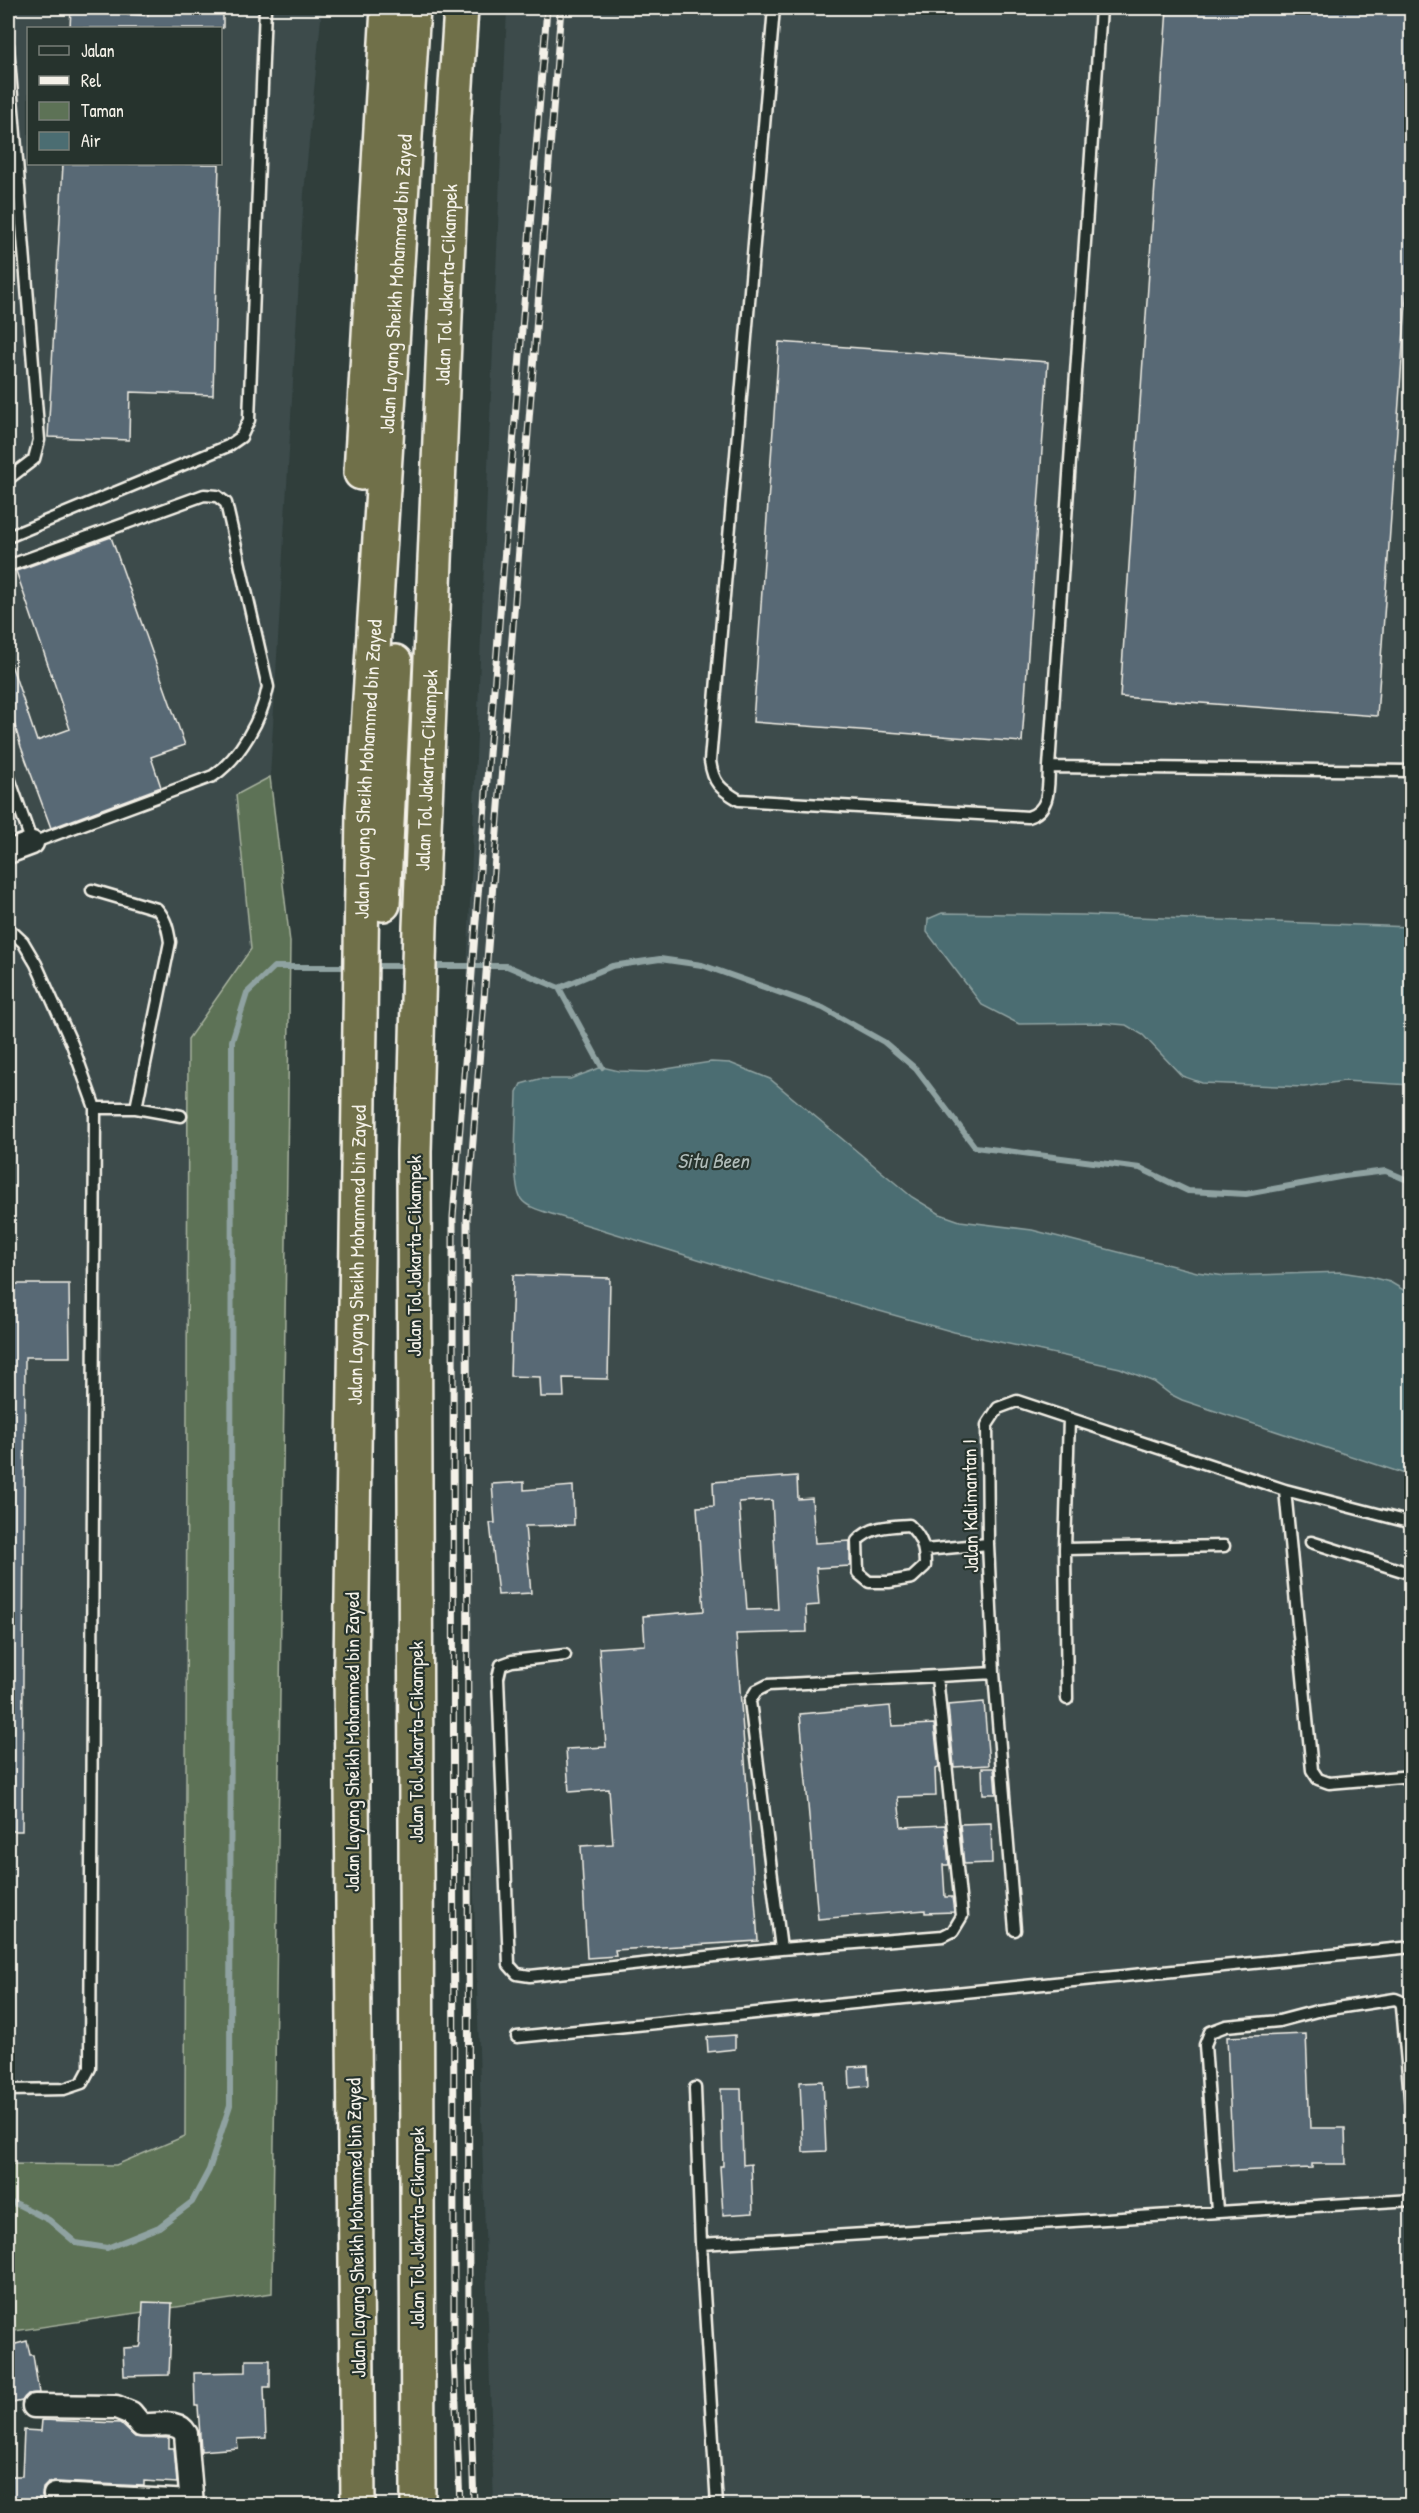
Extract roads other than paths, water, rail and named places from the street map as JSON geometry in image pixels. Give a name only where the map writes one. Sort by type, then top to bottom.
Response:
[{"type":"highway","points":[[337,2505],[335,2274],[344,920],[349,697],[388,8]]},
{"type":"highway","name":"Jalan Layang Sheikh Mohammed bin Zayed","points":[[358,2505],[351,1667],[363,810],[413,8]]},
{"type":"highway","name":"Jalan Layang Sheikh Mohammed bin Zayed","points":[[378,2505],[372,1660],[375,1087],[418,156],[430,8]]},
{"type":"highway","name":"Jalan Tol Jakarta–Cikampek","points":[[418,2505],[414,1152],[416,1033],[452,146],[461,8]]},
{"type":"street","points":[[8,852],[32,843]]},
{"type":"street","points":[[34,2406],[116,2407],[131,2413],[141,2425],[176,2425],[183,2428],[186,2434],[192,2504],[55,2494]]},
{"type":"lane","points":[[8,537],[228,446],[241,437],[249,420],[265,8]]},
{"type":"lane","points":[[774,8],[712,733],[710,761],[712,776],[723,790],[739,800],[1028,817],[1037,814],[1047,800],[1101,8]]},
{"type":"lane","points":[[8,46],[39,440],[34,459],[8,479]]},
{"type":"lane","points":[[8,566],[204,495],[217,496],[226,503],[267,675],[266,699],[238,755],[213,776],[32,843],[8,775]]},
{"type":"lane","points":[[1049,767],[1412,771]]},
{"type":"lane","points":[[92,890],[157,909],[168,928],[170,942],[136,1108]]},
{"type":"lane","points":[[8,928],[23,942],[36,964],[72,1044],[95,1108],[90,2068],[82,2082],[64,2089],[8,2090]]},
{"type":"lane","points":[[95,1108],[136,1108],[181,1116]]},
{"type":"lane","name":"Jalan Kalimantan I","points":[[1015,1930],[994,1673],[988,1544],[987,1425],[998,1408],[1017,1401],[1285,1490],[1412,1523]]},
{"type":"lane","points":[[1067,1698],[1065,1550],[1069,1419]]},
{"type":"lane","points":[[1285,1490],[1312,1770],[1318,1779],[1329,1783],[1412,1776]]},
{"type":"lane","points":[[909,1525],[919,1534],[925,1550],[925,1566],[912,1578],[889,1582],[869,1582],[858,1573],[857,1541],[863,1534],[887,1526],[909,1525]]},
{"type":"lane","points":[[1311,1542],[1412,1574]]},
{"type":"lane","points":[[925,1550],[988,1544]]},
{"type":"lane","points":[[1065,1550],[1224,1546]]},
{"type":"lane","points":[[565,1656],[512,1661],[501,1665],[498,1678],[509,1965],[517,1974],[530,1976],[781,1949],[943,1936],[953,1930],[962,1916],[936,1677]]},
{"type":"lane","points":[[781,1949],[750,1701],[756,1691],[768,1685],[994,1673]]},
{"type":"lane","points":[[517,2037],[1412,1947]]},
{"type":"lane","points":[[1217,2211],[1205,2045],[1210,2032],[1226,2026],[1296,2018],[1317,2011],[1395,1999],[1400,2001],[1412,2120]]},
{"type":"lane","points":[[695,2088],[701,2244],[717,2505]]},
{"type":"lane","points":[[701,2244],[1412,2200]]},
{"type":"water","points":[[942,913],[1083,915],[1411,927],[1411,1085],[1344,1081],[1304,1087],[1202,1083],[1182,1076],[1143,1035],[1126,1025],[1019,1024],[982,1005],[927,932],[928,919]]},
{"type":"water","name":"Situ Been","points":[[711,1062],[730,1063],[770,1079],[912,1197],[940,1214],[960,1221],[1032,1230],[1197,1272],[1225,1276],[1341,1272],[1390,1282],[1412,1295],[1411,1476],[1182,1400],[1154,1382],[1120,1368],[954,1332],[737,1271],[542,1211],[521,1199],[516,1179],[515,1147],[517,1092],[521,1084],[539,1079],[570,1079],[602,1067],[619,1071],[647,1072]]},
{"type":"waterway","points":[[428,966],[507,966],[559,988],[612,966],[660,959],[702,965],[823,1008],[884,1042],[916,1069],[975,1147],[1140,1168],[1188,1191],[1246,1194],[1386,1171],[1412,1182]]},
{"type":"waterway","points":[[371,966],[409,966]]},
{"type":"waterway","points":[[8,2203],[17,2204],[49,2220],[76,2243],[107,2248],[159,2227],[192,2202],[209,2170],[230,2105],[232,1041],[247,993],[274,967],[352,967]]},
{"type":"waterway","points":[[559,988],[602,1067]]},
{"type":"railway","points":[[460,2506],[454,2354],[453,1217],[547,8]]},
{"type":"railway","points":[[474,2506],[469,2355],[467,1218],[561,8]]}]
